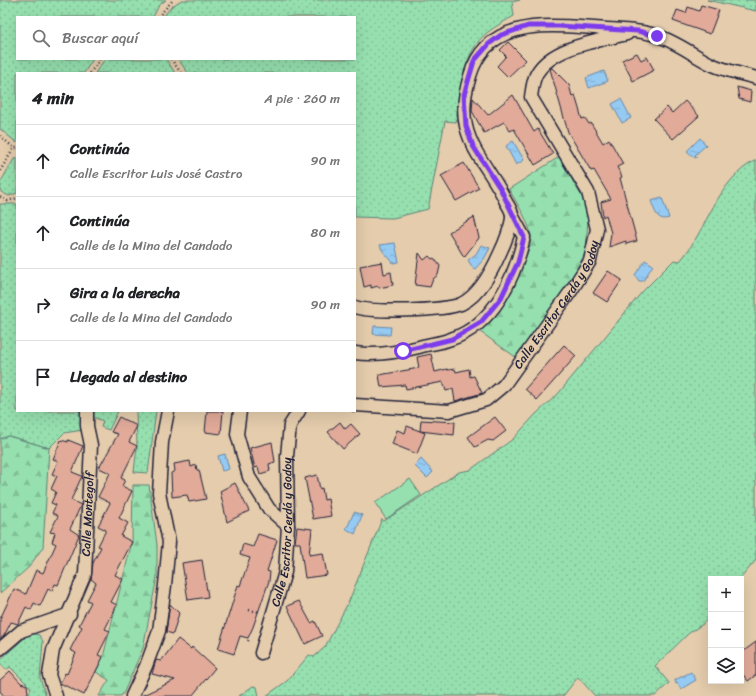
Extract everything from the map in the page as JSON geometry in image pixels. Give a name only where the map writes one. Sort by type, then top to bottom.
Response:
[{"type":"street","points":[[356,353],[403,351],[452,339],[481,322],[501,298],[518,262],[524,237],[501,190],[473,146],[466,126],[464,95],[474,61],[489,44],[501,35],[528,26],[559,26],[638,31],[657,36],[715,66],[756,78]]},
{"type":"street","name":"Calle Escritor Cerdá y Godoy","points":[[356,406],[449,411],[486,400],[504,384],[571,291],[590,261],[597,229],[588,192],[531,97],[536,74],[547,61],[560,52],[638,31]]},
{"type":"street","points":[[356,307],[408,311],[445,308],[462,304],[477,291],[493,269],[505,244],[512,215]]},
{"type":"street","name":"Calle Montegolf","points":[[56,696],[49,675],[53,650],[70,614],[86,574],[91,445],[87,426],[87,412]]},
{"type":"street","points":[[132,696],[146,666],[159,631],[166,585],[169,542],[159,493],[162,442],[168,412]]},
{"type":"street","points":[[240,412],[236,434],[248,477],[269,509],[288,526]]},
{"type":"street","name":"Calle Escritor Cerdá y Godoy","points":[[261,653],[285,572],[288,526],[287,456],[290,425],[298,412]]},
{"type":"street","points":[[0,648],[21,631],[70,614]]},
{"type":"path","points":[[159,16],[173,0]]},
{"type":"path","points":[[91,72],[99,60]]},
{"type":"path","points":[[172,60],[180,72]]},
{"type":"path","points":[[0,136],[16,148],[0,171]]},
{"type":"path","points":[[0,197],[8,201],[16,198]]},
{"type":"green space","points":[[0,0],[166,0],[159,5],[154,16],[16,16],[16,60],[92,60],[85,72],[16,72],[16,142],[0,129]]},
{"type":"green space","points":[[182,0],[520,0],[512,2],[514,16],[488,32],[479,40],[468,61],[461,86],[456,122],[445,121],[428,209],[393,218],[356,217],[356,72],[187,72],[179,60],[356,60],[356,16],[164,16],[172,6]]},
{"type":"green space","points":[[707,0],[756,0],[756,11]]},
{"type":"green space","points":[[104,60],[167,60],[174,72],[96,72]]},
{"type":"green space","points":[[559,157],[586,204],[588,218],[586,251],[575,273],[517,358],[479,331],[487,324],[504,302],[523,265],[531,239],[531,233],[523,213],[509,189]]},
{"type":"green space","points":[[16,158],[16,193],[9,196],[1,192],[0,183],[14,159]]},
{"type":"green space","points":[[756,160],[756,560],[743,576],[708,576],[708,618],[703,624],[689,633],[655,666],[669,683],[655,696],[595,696],[578,677],[563,696],[266,696],[287,681],[309,655],[314,657],[325,647],[349,601],[382,519],[384,521],[459,472],[470,470],[513,439],[536,414],[558,394],[642,292],[674,260],[680,261],[690,248],[722,193],[731,180],[742,169]]},
{"type":"green space","points":[[0,204],[16,204],[16,412],[81,412],[83,430],[64,433],[49,448],[9,436],[0,439]]},
{"type":"green space","points":[[94,412],[118,412],[109,430],[101,427],[103,421],[93,417]]},
{"type":"green space","points":[[136,412],[156,412],[148,473],[134,472],[137,446]]},
{"type":"green space","points":[[8,436],[49,448],[43,547],[29,567],[0,593],[0,439]]},
{"type":"green space","points":[[410,479],[421,495],[386,519],[375,503]]},
{"type":"green space","points":[[133,485],[149,485],[157,545],[157,577],[143,648],[124,692],[121,696],[99,696],[109,680],[96,672],[103,657],[132,542]]},
{"type":"green space","points":[[34,634],[39,635],[43,641],[40,678],[46,696],[28,696],[31,688],[10,667],[6,670],[0,663],[0,660],[27,636]]},
{"type":"green space","points":[[253,686],[257,687],[259,696],[239,696]]},
{"type":"water","points":[[604,71],[608,81],[589,88],[586,78]]},
{"type":"water","points":[[621,99],[631,118],[622,123],[612,104]]},
{"type":"water","points":[[700,138],[706,145],[695,155],[697,157],[695,158],[687,151]]},
{"type":"water","points":[[513,141],[524,160],[516,165],[506,146]]},
{"type":"water","points":[[662,198],[669,218],[665,219],[657,215],[651,201]]},
{"type":"water","points":[[395,243],[399,262],[393,263],[382,250],[380,245]]},
{"type":"water","points":[[481,245],[490,248],[484,259],[474,270],[468,260],[476,254]]},
{"type":"water","points":[[645,260],[653,265],[643,281],[639,281],[635,275]]},
{"type":"water","points":[[374,326],[391,327],[390,335],[373,334]]},
{"type":"water","points":[[225,454],[229,469],[222,471],[218,456]]},
{"type":"water","points":[[421,459],[433,472],[427,478],[415,466]]},
{"type":"water","points":[[354,512],[362,515],[355,534],[345,528],[348,526]]},
{"type":"water","points":[[691,672],[696,680],[681,689],[677,683],[676,684],[675,680]]},
{"type":"building","points":[[701,5],[719,10],[710,34],[673,21],[677,10],[686,13],[688,7],[699,11]]},
{"type":"building","points":[[508,42],[526,60],[508,77],[497,66],[506,56],[500,50]]},
{"type":"building","points":[[637,53],[641,60],[647,57],[654,70],[633,81],[622,60]]},
{"type":"building","points":[[552,68],[569,85],[572,96],[575,95],[582,119],[585,118],[589,124],[591,123],[603,143],[609,139],[623,164],[617,167],[622,177],[620,178],[637,241],[626,244],[626,241],[609,247],[611,233],[606,215],[603,217],[601,202],[611,199],[594,170],[591,171],[568,132],[550,69]]},
{"type":"building","points":[[737,87],[751,91],[750,102],[739,99]]},
{"type":"building","points":[[513,95],[534,132],[538,129],[553,154],[535,165],[514,129],[510,131],[504,122],[484,133],[472,111],[473,98],[488,115]]},
{"type":"building","points":[[685,101],[699,116],[673,139],[654,119],[667,107],[672,113]]},
{"type":"building","points":[[464,163],[479,188],[456,201],[441,176]]},
{"type":"building","points":[[474,217],[479,238],[464,257],[449,232]]},
{"type":"building","points":[[419,253],[424,260],[429,256],[432,259],[434,258],[440,266],[438,275],[433,279],[430,287],[415,285]]},
{"type":"building","points":[[382,262],[384,274],[391,272],[393,285],[379,288],[378,286],[371,288],[371,285],[364,287],[360,266]]},
{"type":"building","points":[[608,271],[622,280],[607,302],[593,293]]},
{"type":"building","points":[[564,345],[576,356],[537,400],[525,389]]},
{"type":"building","points":[[431,354],[435,372],[447,369],[455,369],[456,372],[469,369],[470,377],[474,376],[482,393],[455,401],[453,389],[446,391],[443,382],[406,389],[405,385],[381,387],[379,375],[419,368],[417,357]]},
{"type":"building","points":[[207,412],[223,412],[221,434],[205,432]]},
{"type":"building","points":[[119,417],[137,426],[129,442],[137,446],[121,478],[125,480],[122,486],[132,491],[119,518],[128,523],[121,536],[132,542],[115,575],[123,579],[111,602],[117,605],[105,629],[110,631],[98,655],[103,657],[84,695],[60,683],[65,673],[67,674],[76,653],[70,650],[82,627],[79,625],[91,602],[87,600],[96,583],[91,579],[93,563],[101,547],[98,546],[106,530],[98,526],[110,503],[98,497],[110,473],[99,468],[118,434],[111,432]]},
{"type":"building","points":[[495,417],[506,431],[493,441],[488,440],[475,447],[468,437]]},
{"type":"building","points":[[421,420],[455,422],[454,435],[420,431]]},
{"type":"building","points":[[340,422],[345,429],[351,424],[360,434],[343,449],[328,432]]},
{"type":"building","points":[[407,426],[425,433],[417,454],[392,444],[397,430],[405,433]]},
{"type":"building","points":[[61,440],[68,442],[68,440],[83,446],[72,472],[82,476],[71,500],[81,505],[70,529],[79,535],[58,585],[55,584],[52,591],[48,589],[40,606],[34,603],[31,610],[26,607],[18,624],[11,622],[4,636],[0,639],[0,619],[14,589],[26,594],[36,570],[43,573],[56,544],[52,542],[55,533],[50,532],[58,516],[52,513],[56,505],[51,503],[56,492],[51,489],[57,476],[52,474],[58,461],[53,459]]},
{"type":"building","points":[[272,442],[275,462],[269,464],[270,471],[260,474],[258,467],[255,468],[250,448]]},
{"type":"building","points":[[190,461],[191,467],[196,465],[197,470],[199,470],[206,499],[189,502],[187,495],[172,497],[171,473],[175,471],[174,464]]},
{"type":"building","points":[[317,475],[320,489],[322,488],[324,500],[328,499],[331,516],[313,519],[305,478]]},
{"type":"building","points":[[235,483],[249,511],[227,522],[220,491]]},
{"type":"building","points":[[297,527],[312,529],[309,555],[323,553],[327,575],[305,578],[300,543],[295,543]]},
{"type":"building","points":[[258,534],[277,540],[267,571],[270,572],[269,581],[248,638],[240,636],[234,654],[218,649],[238,585],[240,586],[250,558],[240,555],[243,544],[253,547]]},
{"type":"building","points":[[202,560],[208,597],[188,600],[182,563]]},
{"type":"building","points":[[299,601],[311,623],[315,621],[322,636],[305,644],[287,606]]},
{"type":"building","points":[[170,604],[179,613],[173,634],[166,632]]},
{"type":"building","points":[[178,639],[191,649],[192,647],[215,668],[192,696],[141,696],[175,680],[152,674],[156,660],[161,661]]},
{"type":"building","points":[[756,642],[756,675],[748,681],[744,676],[744,651]]},
{"type":"building","points":[[10,671],[21,683],[27,685],[28,693],[24,696],[4,696],[0,691],[0,680]]},
{"type":"route","points":[[403,351],[452,339],[481,322],[501,298],[518,262],[524,237],[501,190],[473,146],[466,126],[464,95],[474,61],[489,44],[501,35],[528,26],[559,26],[638,31],[657,36]]}]
